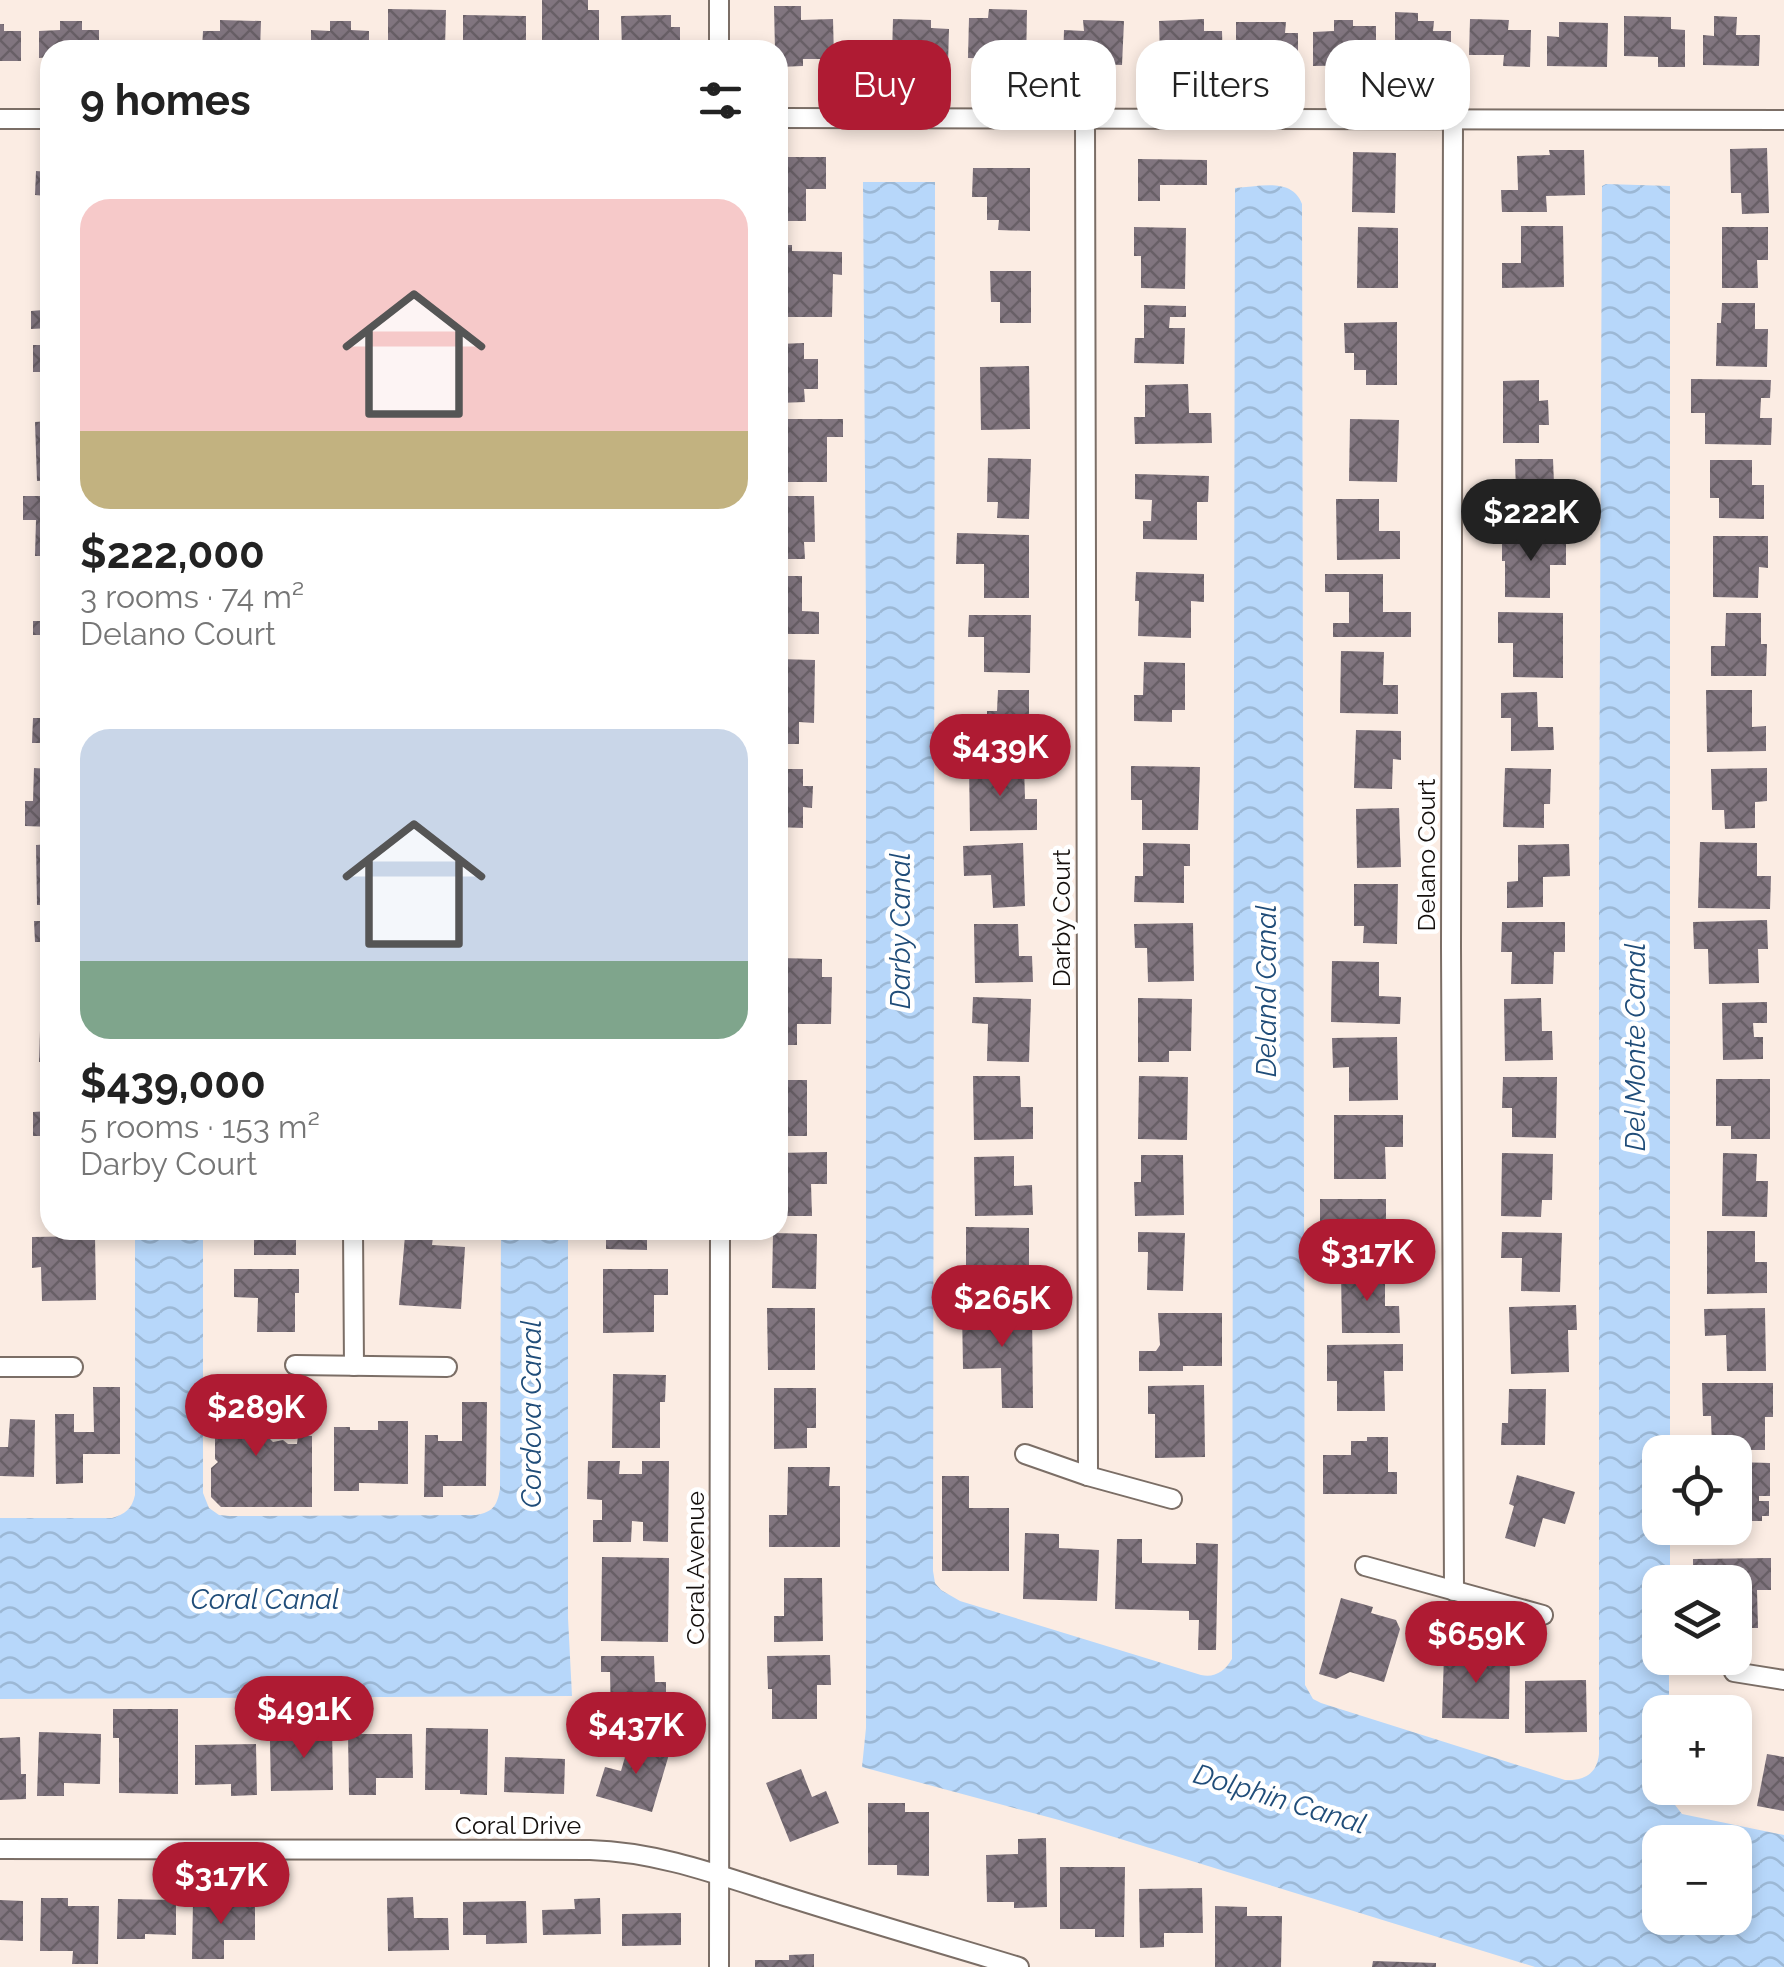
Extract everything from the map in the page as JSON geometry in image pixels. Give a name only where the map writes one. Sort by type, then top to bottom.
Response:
[{"type":"street","points":[[719,0],[719,40]]},
{"type":"street","points":[[788,118],[971,119]]},
{"type":"street","points":[[0,119],[40,119]]},
{"type":"street","points":[[1116,120],[1325,120]]},
{"type":"street","points":[[1470,120],[1784,120]]},
{"type":"street","name":"Darby Court","points":[[1085,130],[1088,1476]]},
{"type":"street","name":"Delano Court","points":[[1453,130],[1454,1590]]},
{"type":"street","points":[[353,1240],[354,1366]]},
{"type":"street","name":"Coral Avenue","points":[[718,1967],[720,1240]]},
{"type":"street","points":[[296,1365],[447,1367]]},
{"type":"street","points":[[0,1367],[73,1367]]},
{"type":"street","points":[[1025,1454],[1088,1476],[1172,1498]]},
{"type":"street","points":[[1365,1566],[1543,1615]]},
{"type":"street","points":[[1752,1675],[1784,1680]]},
{"type":"street","name":"Coral Drive","points":[[0,1849],[590,1850],[642,1855],[720,1874],[1019,1967]]},
{"type":"water","points":[[863,182],[935,182],[935,1583],[960,1601],[1201,1675],[1223,1670],[1232,1659],[1235,188],[1283,187],[1291,190],[1302,204],[1305,1685],[1313,1699],[1321,1703],[1565,1780],[1584,1777],[1592,1771],[1599,1754],[1602,186],[1670,186],[1670,1435],[1642,1435],[1642,1545],[1670,1545],[1670,1565],[1642,1565],[1642,1675],[1669,1675],[1669,1695],[1642,1695],[1642,1805],[1675,1805],[1682,1814],[1735,1825],[1642,1825],[1642,1935],[1752,1935],[1752,1828],[1784,1835],[1784,1967],[1535,1967],[1059,1820],[862,1767],[866,1728]]},
{"type":"water","points":[[135,1240],[203,1240],[203,1493],[209,1508],[230,1516],[476,1515],[490,1510],[500,1489],[501,1240],[568,1240],[568,1618],[572,1696],[0,1699],[0,1518],[112,1518],[127,1510],[135,1495]]},
{"type":"building","points":[[542,0],[588,0],[588,10],[599,10],[599,40],[542,40]]},
{"type":"building","points":[[774,6],[801,6],[801,20],[833,19],[834,40],[818,40],[818,59],[803,59],[803,66],[788,67],[788,40],[775,40]]},
{"type":"building","points":[[388,9],[446,10],[445,40],[388,40]]},
{"type":"building","points":[[989,9],[1027,10],[1026,40],[971,40],[968,58],[969,18],[988,18]]},
{"type":"building","points":[[1395,12],[1418,13],[1418,21],[1434,21],[1433,31],[1451,31],[1451,40],[1395,40]]},
{"type":"building","points":[[463,15],[526,16],[526,40],[463,40]]},
{"type":"building","points":[[671,15],[671,27],[680,27],[680,40],[622,40],[621,16]]},
{"type":"building","points":[[1624,16],[1671,17],[1671,29],[1685,30],[1685,67],[1658,67],[1658,57],[1624,56]]},
{"type":"building","points":[[1714,16],[1737,17],[1736,35],[1760,35],[1759,66],[1703,65],[1703,35],[1714,36]]},
{"type":"building","points":[[893,19],[931,20],[931,28],[949,29],[949,40],[892,40]]},
{"type":"building","points":[[1204,19],[1204,31],[1222,31],[1222,40],[1160,40],[1159,21]]},
{"type":"building","points":[[1470,19],[1509,20],[1508,30],[1531,30],[1530,67],[1503,66],[1504,55],[1470,55]]},
{"type":"building","points":[[220,20],[261,21],[260,40],[203,40],[203,31],[220,31]]},
{"type":"building","points":[[1083,20],[1124,21],[1122,65],[1116,65],[1116,40],[1064,40],[1064,30],[1084,31]]},
{"type":"building","points":[[1334,20],[1353,20],[1353,26],[1376,26],[1376,40],[1325,40],[1325,66],[1313,66],[1313,32],[1334,31]]},
{"type":"building","points":[[60,21],[82,21],[82,30],[99,30],[99,40],[40,40],[39,58],[39,31],[60,30]]},
{"type":"building","points":[[330,21],[351,21],[351,30],[369,31],[369,40],[311,40],[311,30],[330,31]]},
{"type":"building","points":[[1236,22],[1286,22],[1285,33],[1298,33],[1298,40],[1236,40]]},
{"type":"building","points":[[1559,22],[1608,23],[1607,67],[1547,66],[1547,36],[1559,37]]},
{"type":"building","points":[[0,24],[4,24],[4,31],[21,31],[21,61],[0,61]]},
{"type":"building","points":[[1767,148],[1769,213],[1742,214],[1741,193],[1731,193],[1730,149]]},
{"type":"building","points":[[1549,150],[1584,150],[1585,195],[1546,196],[1547,212],[1502,212],[1501,190],[1518,190],[1517,156],[1550,155]]},
{"type":"building","points":[[1353,152],[1396,153],[1395,213],[1352,212]]},
{"type":"building","points":[[788,157],[826,157],[826,189],[806,189],[806,221],[788,221]]},
{"type":"building","points":[[1138,159],[1207,160],[1207,185],[1160,185],[1160,201],[1138,201]]},
{"type":"building","points":[[973,168],[1030,168],[1030,231],[998,230],[999,220],[987,220],[987,197],[972,197]]},
{"type":"building","points":[[36,171],[40,171],[40,195],[35,195]]},
{"type":"building","points":[[1521,226],[1563,226],[1564,287],[1502,288],[1502,263],[1521,263]]},
{"type":"building","points":[[1134,227],[1186,228],[1185,289],[1141,288],[1141,256],[1134,256]]},
{"type":"building","points":[[1358,227],[1398,228],[1398,288],[1357,288]]},
{"type":"building","points":[[1722,227],[1768,227],[1768,260],[1757,260],[1758,288],[1722,288]]},
{"type":"building","points":[[788,245],[792,245],[792,251],[842,252],[842,275],[833,274],[832,317],[788,317]]},
{"type":"building","points":[[990,271],[1031,271],[1031,323],[1000,323],[1000,302],[991,302]]},
{"type":"building","points":[[1722,303],[1755,303],[1755,329],[1768,329],[1767,367],[1716,366],[1717,323],[1721,323]]},
{"type":"building","points":[[1144,305],[1186,306],[1186,317],[1170,317],[1169,328],[1185,328],[1184,364],[1134,363],[1135,338],[1144,338]]},
{"type":"building","points":[[40,310],[40,329],[31,329],[31,311]]},
{"type":"building","points":[[1397,322],[1397,385],[1366,385],[1366,370],[1354,370],[1354,353],[1345,353],[1344,323]]},
{"type":"building","points":[[804,343],[804,359],[818,359],[818,389],[804,389],[805,402],[788,403],[788,344]]},
{"type":"building","points":[[33,345],[40,345],[40,372],[33,372]]},
{"type":"building","points":[[1029,366],[1030,429],[981,430],[980,367]]},
{"type":"building","points":[[1691,379],[1771,380],[1770,398],[1761,398],[1760,418],[1772,418],[1771,445],[1705,444],[1705,413],[1691,413]]},
{"type":"building","points":[[1539,380],[1539,401],[1548,400],[1549,425],[1539,425],[1539,443],[1503,443],[1503,381]]},
{"type":"building","points":[[1188,384],[1189,413],[1211,413],[1212,443],[1135,444],[1134,417],[1145,417],[1145,385]]},
{"type":"building","points":[[788,419],[843,419],[843,437],[827,437],[827,482],[788,482]]},
{"type":"building","points":[[1350,419],[1399,420],[1397,482],[1349,481]]},
{"type":"building","points":[[35,422],[40,422],[37,481]]},
{"type":"building","points":[[988,458],[1031,459],[1029,519],[997,518],[998,502],[987,502]]},
{"type":"building","points":[[1515,459],[1553,459],[1554,484],[1571,484],[1571,506],[1553,507],[1553,518],[1502,519],[1502,493],[1516,493]]},
{"type":"building","points":[[1710,460],[1752,460],[1752,485],[1764,485],[1764,519],[1719,518],[1719,498],[1710,498]]},
{"type":"building","points":[[1135,474],[1209,476],[1208,502],[1197,502],[1197,540],[1143,539],[1143,521],[1151,521],[1152,500],[1135,499]]},
{"type":"building","points":[[23,496],[40,496],[40,556],[35,556],[36,520],[23,520]]},
{"type":"building","points":[[788,496],[814,496],[815,542],[804,542],[805,559],[788,559]]},
{"type":"building","points":[[1336,499],[1379,499],[1379,531],[1400,531],[1400,559],[1337,560]]},
{"type":"building","points":[[957,533],[1029,535],[1029,598],[984,598],[984,564],[956,564]]},
{"type":"building","points":[[1502,535],[1566,535],[1566,565],[1550,565],[1550,598],[1505,597]]},
{"type":"building","points":[[1713,536],[1768,536],[1768,568],[1759,567],[1758,598],[1713,597]]},
{"type":"building","points":[[1136,572],[1204,574],[1204,602],[1191,601],[1191,638],[1138,636]]},
{"type":"building","points":[[1325,574],[1383,574],[1383,612],[1411,612],[1411,637],[1333,637],[1333,623],[1349,623],[1349,592],[1325,592]]},
{"type":"building","points":[[788,576],[802,576],[802,611],[819,612],[819,634],[788,634]]},
{"type":"building","points":[[1498,612],[1563,613],[1563,678],[1513,677],[1513,643],[1498,643]]},
{"type":"building","points":[[1726,613],[1761,613],[1761,644],[1767,644],[1766,676],[1711,676],[1711,646],[1725,646]]},
{"type":"building","points":[[969,615],[1031,615],[1030,673],[984,672],[984,637],[968,637]]},
{"type":"building","points":[[33,621],[40,621],[40,635],[33,635]]},
{"type":"building","points":[[1341,651],[1384,652],[1383,685],[1398,685],[1398,714],[1340,713]]},
{"type":"building","points":[[788,659],[815,660],[814,723],[799,722],[799,744],[788,744]]},
{"type":"building","points":[[1144,662],[1185,663],[1185,710],[1172,710],[1172,722],[1134,721],[1134,695],[1143,695]]},
{"type":"building","points":[[998,690],[1029,690],[1029,752],[987,752],[987,711],[997,711]]},
{"type":"building","points":[[1706,690],[1752,690],[1752,727],[1766,726],[1766,751],[1707,752]]},
{"type":"building","points":[[1537,692],[1538,727],[1553,727],[1554,750],[1511,751],[1511,718],[1501,718],[1501,693]]},
{"type":"building","points":[[33,718],[40,718],[40,743],[32,743]]},
{"type":"building","points":[[1356,730],[1401,731],[1401,760],[1393,759],[1392,789],[1354,788]]},
{"type":"building","points":[[969,765],[1024,765],[1025,799],[1037,799],[1037,830],[970,831]]},
{"type":"building","points":[[1131,766],[1200,767],[1198,830],[1142,830],[1142,800],[1131,800]]},
{"type":"building","points":[[34,768],[40,768],[40,827],[25,826],[25,801],[33,801]]},
{"type":"building","points":[[1505,768],[1551,769],[1550,804],[1544,804],[1544,828],[1503,827]]},
{"type":"building","points":[[1767,768],[1767,801],[1755,802],[1755,828],[1725,829],[1724,810],[1712,810],[1711,769]]},
{"type":"building","points":[[788,769],[803,769],[803,786],[813,786],[812,808],[803,807],[803,828],[788,827]]},
{"type":"building","points":[[1399,808],[1401,867],[1357,868],[1356,809]]},
{"type":"building","points":[[1700,842],[1757,843],[1757,876],[1771,876],[1770,909],[1698,908]]},
{"type":"building","points":[[1023,843],[1025,906],[993,908],[991,875],[964,876],[963,846]]},
{"type":"building","points":[[1143,843],[1190,844],[1190,866],[1184,866],[1184,903],[1134,902],[1135,876],[1143,876]]},
{"type":"building","points":[[1569,844],[1570,876],[1543,877],[1543,907],[1507,908],[1507,882],[1518,881],[1518,845]]},
{"type":"building","points":[[36,845],[40,845],[40,905],[37,905]]},
{"type":"building","points":[[1354,884],[1398,884],[1397,944],[1363,943],[1364,926],[1354,926]]},
{"type":"building","points":[[1767,920],[1768,949],[1758,949],[1759,983],[1709,984],[1708,949],[1694,949],[1693,922]]},
{"type":"building","points":[[34,921],[40,921],[40,942],[35,942]]},
{"type":"building","points":[[1502,922],[1565,922],[1565,952],[1554,952],[1553,984],[1511,984],[1512,952],[1501,952]]},
{"type":"building","points":[[1193,923],[1194,981],[1148,982],[1147,948],[1135,948],[1134,924]]},
{"type":"building","points":[[974,924],[1018,924],[1019,956],[1032,956],[1033,982],[975,983]]},
{"type":"building","points":[[788,958],[822,959],[822,977],[832,977],[831,1024],[797,1024],[797,1045],[788,1045]]},
{"type":"building","points":[[1332,961],[1379,962],[1379,996],[1401,997],[1400,1024],[1331,1022]]},
{"type":"building","points":[[973,997],[1031,999],[1029,1062],[987,1061],[988,1024],[972,1023]]},
{"type":"building","points":[[1138,998],[1192,999],[1191,1051],[1169,1051],[1169,1062],[1138,1062]]},
{"type":"building","points":[[1541,998],[1542,1031],[1552,1031],[1553,1060],[1505,1061],[1504,999]]},
{"type":"building","points":[[1767,1002],[1767,1023],[1753,1023],[1754,1037],[1763,1037],[1763,1059],[1723,1060],[1722,1003]]},
{"type":"building","points":[[1397,1037],[1398,1100],[1349,1101],[1349,1067],[1333,1068],[1332,1038]]},
{"type":"building","points":[[973,1076],[1020,1076],[1021,1107],[1033,1107],[1033,1139],[974,1140]]},
{"type":"building","points":[[1139,1076],[1188,1077],[1187,1140],[1138,1139]]},
{"type":"building","points":[[1503,1077],[1557,1077],[1556,1138],[1512,1137],[1512,1108],[1502,1108]]},
{"type":"building","points":[[1716,1079],[1770,1079],[1770,1139],[1731,1139],[1731,1126],[1716,1126]]},
{"type":"building","points":[[788,1080],[807,1080],[807,1136],[788,1136]]},
{"type":"building","points":[[33,1112],[40,1112],[40,1136],[33,1136]]},
{"type":"building","points":[[1334,1115],[1403,1115],[1403,1147],[1385,1147],[1386,1179],[1334,1179]]},
{"type":"building","points":[[827,1152],[827,1184],[811,1184],[812,1216],[788,1216],[788,1153]]},
{"type":"building","points":[[1502,1153],[1553,1154],[1552,1200],[1542,1200],[1541,1217],[1501,1216]]},
{"type":"building","points":[[1723,1153],[1757,1154],[1756,1181],[1768,1181],[1767,1217],[1722,1216]]},
{"type":"building","points":[[1141,1155],[1183,1155],[1184,1215],[1135,1216],[1134,1182],[1141,1182]]},
{"type":"building","points":[[1014,1156],[1014,1186],[1032,1185],[1033,1215],[975,1216],[974,1157]]},
{"type":"building","points":[[1320,1199],[1386,1199],[1386,1229],[1396,1229],[1396,1252],[1320,1252]]},
{"type":"building","points":[[966,1227],[1029,1228],[1029,1270],[1038,1270],[1038,1298],[966,1297]]},
{"type":"building","points":[[1707,1231],[1755,1231],[1755,1262],[1767,1262],[1767,1293],[1707,1294]]},
{"type":"building","points":[[1138,1232],[1185,1233],[1183,1291],[1147,1290],[1148,1252],[1138,1252]]},
{"type":"building","points":[[1502,1232],[1562,1233],[1560,1292],[1521,1291],[1522,1258],[1501,1258]]},
{"type":"building","points":[[788,1233],[817,1234],[816,1289],[772,1288],[773,1240],[788,1240]]},
{"type":"building","points":[[32,1237],[95,1240],[96,1300],[42,1301],[41,1267],[32,1268]]},
{"type":"building","points":[[254,1240],[296,1240],[296,1255],[254,1255]]},
{"type":"building","points":[[405,1240],[433,1240],[432,1245],[465,1247],[461,1309],[399,1305]]},
{"type":"building","points":[[606,1240],[647,1240],[647,1250],[606,1249]]},
{"type":"building","points":[[234,1269],[299,1269],[295,1332],[257,1332],[258,1298],[234,1297]]},
{"type":"building","points":[[603,1269],[668,1269],[668,1295],[654,1295],[654,1332],[603,1333]]},
{"type":"building","points":[[1385,1270],[1385,1306],[1399,1306],[1400,1333],[1342,1333],[1341,1271]]},
{"type":"building","points":[[1576,1305],[1577,1330],[1568,1330],[1569,1372],[1511,1374],[1509,1307]]},
{"type":"building","points":[[767,1308],[815,1308],[815,1370],[768,1370]]},
{"type":"building","points":[[1032,1308],[1033,1408],[1002,1408],[1001,1368],[963,1369],[962,1309]]},
{"type":"building","points":[[1765,1308],[1766,1371],[1727,1371],[1726,1335],[1705,1336],[1704,1309]]},
{"type":"building","points":[[1158,1313],[1222,1313],[1222,1366],[1139,1371],[1139,1351],[1156,1351],[1160,1345]]},
{"type":"building","points":[[1403,1344],[1403,1371],[1384,1371],[1385,1411],[1337,1411],[1337,1381],[1327,1381],[1327,1345]]},
{"type":"building","points":[[613,1374],[666,1375],[665,1402],[660,1402],[660,1448],[612,1448]]},
{"type":"building","points":[[217,1375],[239,1377],[239,1417],[254,1420],[261,1430],[267,1424],[276,1433],[270,1439],[273,1442],[297,1444],[298,1435],[312,1436],[312,1507],[221,1507],[211,1497],[211,1468],[218,1462],[215,1432],[211,1428],[215,1420]]},
{"type":"building","points":[[1702,1383],[1773,1383],[1773,1417],[1765,1417],[1765,1450],[1752,1450],[1752,1435],[1712,1435],[1711,1416],[1703,1416]]},
{"type":"building","points":[[1204,1385],[1205,1457],[1155,1458],[1155,1414],[1148,1414],[1148,1386]]},
{"type":"building","points":[[93,1387],[120,1387],[120,1454],[83,1454],[83,1483],[56,1484],[55,1414],[74,1414],[74,1432],[94,1432]]},
{"type":"building","points":[[774,1388],[816,1388],[816,1428],[807,1428],[807,1448],[774,1449]]},
{"type":"building","points":[[1509,1389],[1546,1389],[1545,1445],[1501,1445],[1502,1423],[1508,1423]]},
{"type":"building","points":[[462,1402],[487,1402],[486,1486],[443,1486],[443,1497],[424,1497],[425,1435],[438,1435],[438,1441],[462,1441]]},
{"type":"building","points":[[10,1419],[35,1420],[34,1477],[0,1476],[0,1447],[8,1447]]},
{"type":"building","points":[[378,1421],[408,1421],[408,1484],[359,1483],[359,1491],[334,1491],[334,1427],[378,1430]]},
{"type":"building","points":[[1367,1437],[1388,1437],[1388,1472],[1397,1472],[1397,1494],[1323,1494],[1323,1455],[1351,1455],[1351,1441],[1367,1441]]},
{"type":"building","points":[[588,1461],[620,1461],[619,1474],[642,1474],[642,1461],[669,1461],[668,1542],[643,1541],[643,1522],[632,1521],[631,1542],[593,1542],[593,1520],[602,1520],[602,1500],[587,1499]]},
{"type":"building","points":[[1752,1462],[1770,1463],[1770,1496],[1759,1496],[1759,1501],[1769,1501],[1769,1516],[1762,1516],[1762,1521],[1752,1521]]},
{"type":"building","points":[[788,1467],[830,1467],[829,1486],[840,1486],[840,1547],[769,1547],[769,1515],[787,1515]]},
{"type":"building","points":[[1517,1475],[1575,1492],[1565,1524],[1543,1518],[1535,1547],[1505,1538]]},
{"type":"building","points":[[942,1476],[969,1476],[969,1508],[1009,1508],[1009,1571],[942,1571]]},
{"type":"building","points":[[1025,1533],[1059,1534],[1059,1548],[1099,1550],[1097,1601],[1023,1599]]},
{"type":"building","points":[[1117,1539],[1142,1539],[1142,1563],[1196,1564],[1196,1543],[1218,1544],[1216,1650],[1198,1650],[1199,1620],[1189,1620],[1189,1611],[1115,1609]]},
{"type":"building","points":[[602,1557],[669,1558],[668,1642],[601,1641]]},
{"type":"building","points":[[1771,1558],[1771,1590],[1757,1590],[1758,1628],[1752,1628],[1752,1565],[1693,1565],[1693,1559]]},
{"type":"building","points":[[784,1578],[822,1578],[823,1641],[774,1642],[774,1616],[784,1616]]},
{"type":"building","points":[[1341,1598],[1373,1607],[1371,1613],[1396,1620],[1400,1629],[1384,1682],[1350,1672],[1336,1679],[1319,1674]]},
{"type":"building","points":[[1444,1653],[1510,1655],[1509,1719],[1442,1718]]},
{"type":"building","points":[[830,1655],[831,1685],[817,1685],[817,1719],[772,1719],[767,1656]]},
{"type":"building","points":[[601,1656],[654,1656],[655,1682],[666,1682],[666,1718],[611,1719],[610,1672],[601,1672]]},
{"type":"building","points":[[1586,1680],[1587,1732],[1525,1733],[1525,1681]]},
{"type":"building","points":[[113,1709],[178,1709],[178,1794],[119,1793],[119,1738],[113,1738]]},
{"type":"building","points":[[304,1724],[332,1724],[333,1790],[271,1791],[270,1741],[304,1740]]},
{"type":"building","points":[[426,1728],[488,1729],[487,1795],[425,1790]]},
{"type":"building","points":[[39,1732],[101,1734],[100,1784],[64,1783],[64,1796],[37,1796]]},
{"type":"building","points":[[348,1734],[412,1734],[413,1778],[376,1778],[376,1795],[349,1795]]},
{"type":"building","points":[[20,1737],[26,1799],[0,1800],[0,1738]]},
{"type":"building","points":[[630,1740],[670,1751],[652,1812],[596,1796],[605,1767],[621,1771]]},
{"type":"building","points":[[256,1744],[257,1795],[231,1796],[231,1784],[195,1785],[195,1745]]},
{"type":"building","points":[[1767,1754],[1784,1757],[1784,1811],[1757,1806]]},
{"type":"building","points":[[505,1757],[565,1759],[564,1794],[504,1792]]},
{"type":"building","points":[[801,1769],[812,1797],[826,1791],[839,1823],[790,1842],[766,1783]]},
{"type":"building","points":[[868,1803],[905,1803],[905,1812],[929,1812],[929,1876],[897,1875],[897,1865],[868,1865]]},
{"type":"building","points":[[1046,1838],[1047,1907],[1014,1908],[1014,1902],[987,1902],[986,1855],[1018,1854],[1018,1839]]},
{"type":"building","points":[[1060,1867],[1125,1867],[1124,1937],[1095,1937],[1095,1929],[1060,1929]]},
{"type":"building","points":[[1202,1888],[1203,1933],[1164,1933],[1164,1947],[1140,1948],[1139,1889]]},
{"type":"building","points":[[413,1897],[414,1918],[448,1918],[449,1950],[388,1951],[387,1898]]},
{"type":"building","points":[[41,1898],[68,1898],[68,1906],[99,1906],[98,1964],[72,1964],[73,1951],[40,1951]]},
{"type":"building","points":[[600,1898],[601,1934],[543,1935],[542,1910],[575,1909],[574,1899]]},
{"type":"building","points":[[118,1899],[176,1900],[176,1935],[145,1934],[145,1939],[117,1939]]},
{"type":"building","points":[[0,1900],[23,1901],[23,1941],[0,1940]]},
{"type":"building","points":[[193,1901],[255,1902],[255,1940],[224,1940],[224,1959],[192,1959]]},
{"type":"building","points":[[526,1901],[527,1943],[486,1944],[486,1935],[463,1935],[463,1902]]},
{"type":"building","points":[[1215,1906],[1247,1907],[1247,1916],[1282,1916],[1281,1967],[1215,1967]]},
{"type":"building","points":[[681,1913],[681,1945],[622,1946],[622,1914]]},
{"type":"building","points":[[814,1954],[814,1967],[755,1967],[755,1960],[789,1960],[789,1955]]},
{"type":"building","points":[[1373,1961],[1436,1963],[1436,1967],[1372,1967]]},
{"type":"water label","name":"Darby Canal","points":[[900,931]]},
{"type":"water label","name":"Deland Canal","points":[[1266,991]]},
{"type":"water label","name":"Del Monte Canal","points":[[1635,1047]]},
{"type":"water label","name":"Cordova Canal","points":[[531,1414]]},
{"type":"water label","name":"Coral Canal","points":[[265,1599]]},
{"type":"water label","name":"Dolphin Canal","points":[[1280,1799]]}]
